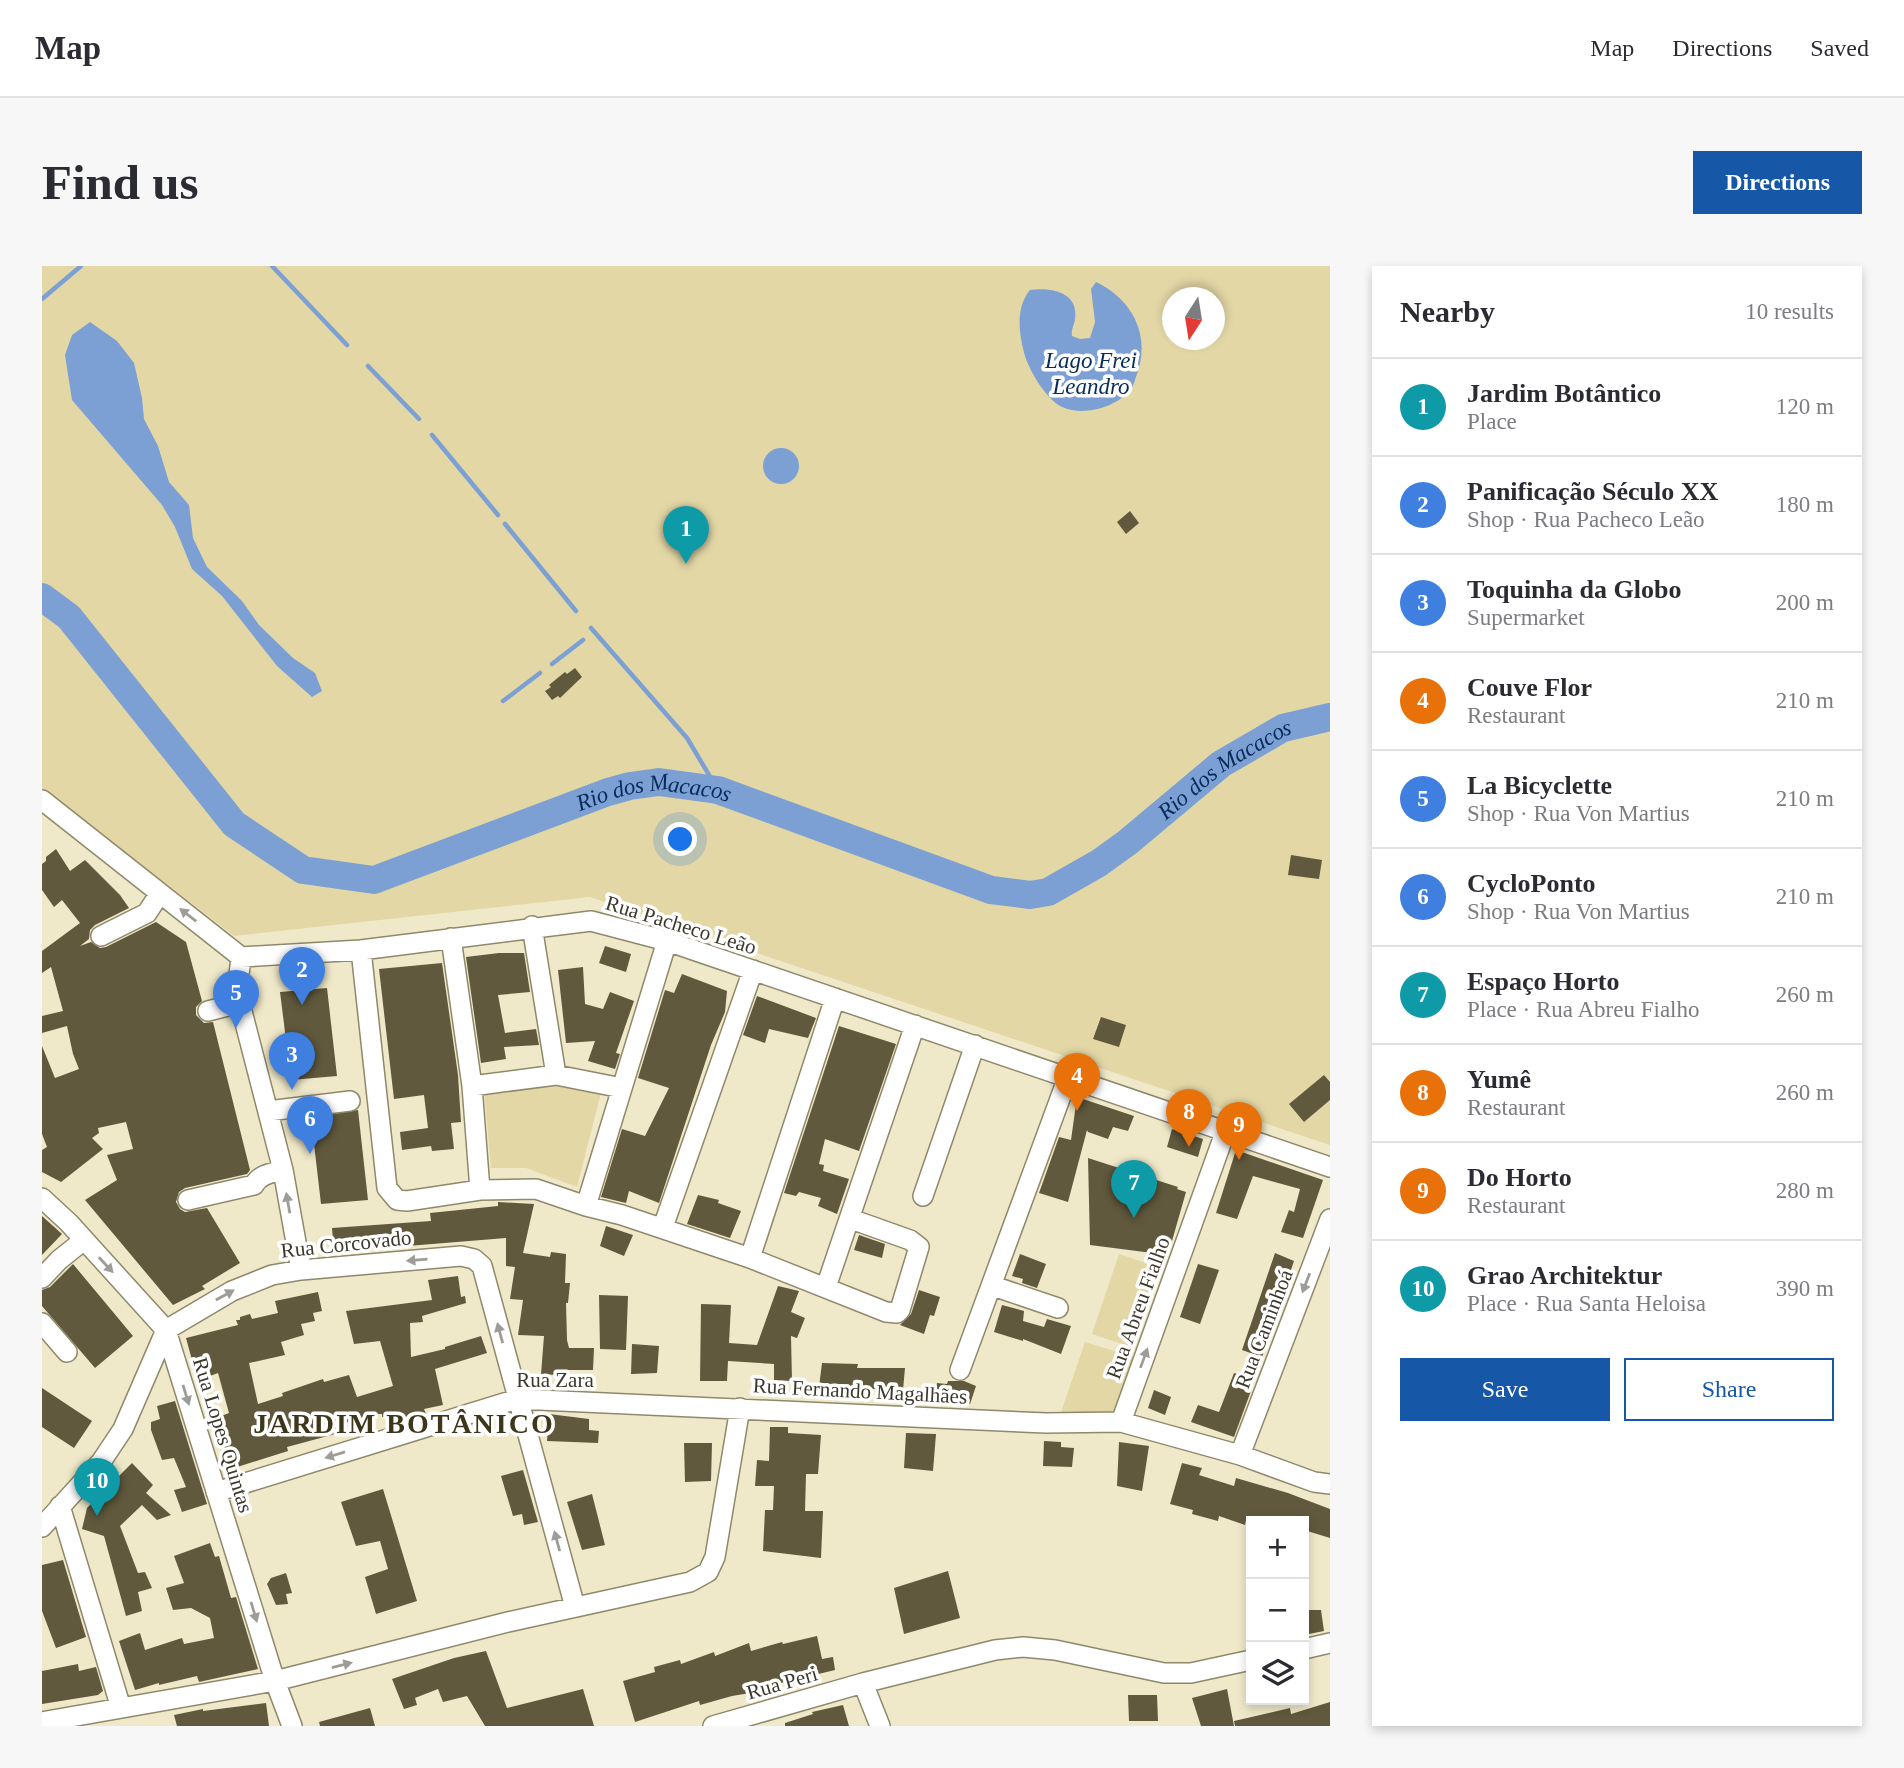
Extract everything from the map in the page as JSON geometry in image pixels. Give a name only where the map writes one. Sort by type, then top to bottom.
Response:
[{"type":"street","points":[[42,800],[241,957],[237,992],[283,1170],[301,1270]]},
{"type":"street","points":[[101,936],[147,913],[160,893]]},
{"type":"street","name":"Rua Pacheco Leão","points":[[241,957],[361,950],[591,920],[667,941],[1330,1167]]},
{"type":"street","points":[[533,926],[556,1075]]},
{"type":"street","points":[[451,937],[472,1086],[480,1191]]},
{"type":"street","points":[[586,1206],[667,941]]},
{"type":"street","points":[[361,950],[387,1188],[397,1200],[480,1191],[536,1189],[663,1227],[886,1312],[894,1313],[900,1310],[919,1247],[910,1240],[850,1219]]},
{"type":"street","points":[[663,1227],[753,970]]},
{"type":"street","points":[[750,1258],[835,998]]},
{"type":"street","points":[[208,1011],[240,1003]]},
{"type":"street","points":[[826,1287],[915,1025]]},
{"type":"street","points":[[923,1196],[975,1045]]},
{"type":"street","points":[[472,1086],[556,1075],[622,1088]]},
{"type":"street","points":[[960,1370],[1068,1077]]},
{"type":"street","points":[[268,1111],[350,1101]]},
{"type":"street","name":"Rua Abreu Fialho","points":[[1121,1422],[1226,1130]]},
{"type":"street","points":[[188,1200],[254,1185],[257,1179],[283,1170]]},
{"type":"street","name":"Rua Lopes Quintas","points":[[42,1198],[166,1330],[275,1681],[292,1726]]},
{"type":"street","name":"Rua Caminhoá","points":[[1240,1455],[1330,1219]]},
{"type":"street","points":[[42,1278],[84,1240]]},
{"type":"street","name":"Rua Corcovado","points":[[166,1330],[232,1291],[272,1275],[461,1256],[474,1259],[482,1266],[517,1399]]},
{"type":"street","points":[[993,1286],[1058,1308]]},
{"type":"street","points":[[42,1323],[67,1352]]},
{"type":"street","points":[[42,1527],[52,1506],[101,1462],[123,1429],[166,1330]]},
{"type":"street","points":[[517,1399],[575,1607]]},
{"type":"street","name":"Rua Zara","points":[[216,1492],[517,1399],[740,1408]]},
{"type":"street","name":"Rua Fernando Magalhães","points":[[42,1722],[275,1681],[575,1607],[690,1582],[708,1572],[715,1557],[740,1408],[1046,1423],[1121,1422],[1240,1455],[1314,1482],[1330,1484]]},
{"type":"street","points":[[52,1506],[121,1708]]},
{"type":"street","points":[[1309,1648],[1330,1643]]},
{"type":"street","name":"Rua Peri","points":[[713,1726],[863,1683],[995,1650],[1023,1647],[1055,1650],[1164,1673],[1191,1673],[1246,1661]]},
{"type":"street","points":[[863,1683],[880,1726]]},
{"type":"shaded area","points":[[42,266],[1330,266],[1330,1145],[590,897],[234,936],[42,788]]},
{"type":"shaded area","points":[[555,1081],[601,1093],[577,1187],[526,1168],[491,1168],[484,1089]]},
{"type":"shaded area","points":[[1119,1254],[1161,1268],[1134,1348],[1092,1334]]},
{"type":"shaded area","points":[[1085,1342],[1134,1357],[1114,1411],[1060,1415]]},
{"type":"water","name":"Lago Frei Leandro","points":[[1096,282],[1120,298],[1135,320],[1140,332],[1141,360],[1132,387],[1117,401],[1090,410],[1071,410],[1051,398],[1031,370],[1021,339],[1020,313],[1030,290],[1046,289],[1062,293],[1073,303],[1075,310],[1072,336],[1090,338],[1095,322],[1091,289]]},
{"type":"water","points":[[90,322],[117,341],[134,363],[144,419],[158,446],[169,482],[189,505],[193,538],[207,567],[242,601],[259,625],[293,658],[315,673],[322,691],[312,697],[277,666],[222,596],[192,569],[175,527],[162,505],[72,400],[65,355],[72,335]]},
{"type":"water","points":[[781,448],[794,453],[799,466],[794,479],[781,484],[768,479],[763,466],[768,453]]},
{"type":"building","points":[[1130,511],[1139,523],[1126,534],[1117,522]]},
{"type":"building","points":[[575,668],[582,677],[560,698],[558,696],[552,700],[545,691],[551,687],[549,685],[565,672],[567,674]]},
{"type":"building","points":[[56,849],[70,871],[85,860],[120,895],[129,908],[95,925],[90,930],[89,939],[80,946],[91,942],[100,948],[106,947],[156,922],[186,942],[202,1001],[196,1007],[196,1015],[204,1023],[213,1022],[250,1170],[247,1174],[185,1188],[179,1192],[176,1202],[185,1212],[207,1208],[240,1263],[202,1286],[205,1289],[173,1305],[85,1200],[117,1180],[107,1155],[133,1149],[126,1122],[98,1128],[99,1133],[92,1138],[103,1149],[61,1182],[42,1172],[42,1150],[47,1147],[42,1134],[42,1046],[55,1078],[79,1069],[67,1026],[42,1033],[42,1016],[63,1011],[51,967],[42,973],[42,951],[80,923],[62,900],[54,907],[42,890],[42,864]]},
{"type":"building","points":[[1291,855],[1322,860],[1319,879],[1288,875]]},
{"type":"building","points":[[605,946],[631,954],[626,972],[599,963]]},
{"type":"building","points":[[524,953],[530,992],[498,995],[505,1033],[536,1029],[539,1045],[504,1047],[506,1059],[481,1063],[466,957]]},
{"type":"building","points":[[442,963],[458,1075],[461,1122],[451,1123],[454,1149],[432,1151],[431,1146],[402,1150],[400,1132],[428,1128],[424,1095],[394,1099],[379,969]]},
{"type":"building","points":[[583,967],[585,1004],[603,1009],[610,992],[634,1001],[616,1053],[620,1054],[615,1069],[588,1061],[595,1041],[566,1043],[558,970]]},
{"type":"building","points":[[682,974],[727,991],[725,1012],[711,1045],[659,1203],[629,1191],[626,1203],[601,1197],[622,1129],[645,1136],[669,1088],[638,1078],[665,990],[674,993]]},
{"type":"building","points":[[327,988],[337,1076],[291,1080],[280,992]]},
{"type":"building","points":[[757,996],[816,1018],[808,1038],[769,1029],[765,1043],[743,1035]]},
{"type":"building","points":[[1101,1017],[1126,1025],[1119,1047],[1093,1039]]},
{"type":"building","points":[[839,1026],[896,1044],[859,1151],[825,1139],[819,1164],[824,1165],[823,1171],[849,1179],[837,1214],[818,1206],[821,1198],[799,1192],[796,1196],[784,1193]]},
{"type":"building","points":[[1324,1075],[1330,1082],[1330,1100],[1304,1122],[1289,1104]]},
{"type":"building","points":[[1077,1097],[1134,1116],[1128,1131],[1113,1127],[1108,1139],[1087,1130],[1068,1202],[1039,1193],[1059,1137],[1071,1140]]},
{"type":"building","points":[[358,1110],[368,1200],[321,1204],[311,1118]]},
{"type":"building","points":[[1172,1129],[1203,1139],[1198,1157],[1167,1147]]},
{"type":"building","points":[[1236,1150],[1323,1180],[1303,1238],[1281,1232],[1289,1210],[1294,1212],[1300,1189],[1253,1176],[1237,1219],[1216,1213]]},
{"type":"building","points":[[1088,1158],[1178,1187],[1177,1189],[1186,1192],[1168,1255],[1090,1245]]},
{"type":"building","points":[[698,1195],[719,1200],[718,1203],[741,1211],[730,1238],[687,1224]]},
{"type":"building","points":[[498,1202],[534,1204],[523,1253],[550,1257],[551,1252],[566,1254],[565,1283],[570,1283],[566,1303],[567,1340],[569,1348],[594,1348],[593,1370],[557,1370],[557,1375],[541,1374],[544,1336],[518,1335],[523,1300],[510,1299],[515,1267],[506,1266],[506,1238],[334,1252],[332,1228],[431,1221],[430,1213],[498,1206]]},
{"type":"building","points":[[42,1216],[62,1234],[42,1255]]},
{"type":"building","points":[[606,1226],[633,1235],[624,1256],[600,1246]]},
{"type":"building","points":[[859,1235],[885,1244],[882,1258],[854,1250]]},
{"type":"building","points":[[1275,1253],[1294,1261],[1262,1357],[1242,1350]]},
{"type":"building","points":[[1020,1254],[1046,1264],[1037,1288],[1012,1276]]},
{"type":"building","points":[[73,1264],[133,1336],[95,1368],[42,1306],[42,1290],[50,1287]]},
{"type":"building","points":[[1198,1264],[1219,1270],[1200,1324],[1180,1317]]},
{"type":"building","points":[[458,1276],[461,1297],[465,1296],[466,1303],[422,1316],[423,1322],[410,1323],[411,1357],[445,1349],[481,1336],[487,1353],[435,1369],[443,1405],[424,1409],[426,1414],[404,1421],[401,1413],[382,1417],[382,1414],[377,1414],[337,1425],[339,1433],[287,1447],[288,1451],[231,1469],[216,1418],[229,1413],[218,1373],[200,1375],[196,1359],[192,1360],[186,1338],[238,1325],[236,1320],[250,1314],[252,1319],[278,1313],[275,1301],[318,1292],[322,1311],[313,1313],[315,1321],[301,1324],[304,1335],[281,1342],[285,1355],[249,1363],[258,1404],[323,1379],[324,1382],[349,1375],[357,1397],[393,1386],[380,1341],[354,1344],[346,1311],[432,1300],[428,1280]]},
{"type":"building","points":[[778,1286],[799,1291],[791,1312],[805,1318],[797,1338],[791,1336],[792,1381],[774,1380],[774,1364],[728,1361],[727,1381],[700,1381],[701,1304],[731,1305],[729,1343],[757,1345]]},
{"type":"building","points":[[919,1290],[940,1297],[924,1334],[900,1325],[911,1314]]},
{"type":"building","points":[[599,1295],[628,1296],[626,1350],[600,1349]]},
{"type":"building","points":[[1002,1305],[1024,1311],[1023,1321],[1044,1327],[1047,1319],[1071,1326],[1061,1354],[1023,1339],[994,1332]]},
{"type":"building","points":[[632,1344],[659,1346],[657,1373],[631,1374]]},
{"type":"building","points":[[822,1363],[858,1364],[857,1368],[905,1368],[903,1390],[819,1387]]},
{"type":"building","points":[[1234,1373],[1255,1380],[1234,1437],[1191,1422],[1198,1405],[1219,1412]]},
{"type":"building","points":[[948,1381],[964,1381],[976,1386],[970,1404],[941,1402],[938,1394],[935,1394],[937,1383],[947,1384]]},
{"type":"building","points":[[42,1388],[92,1421],[74,1448],[42,1427]]},
{"type":"building","points":[[1154,1390],[1171,1397],[1165,1415],[1148,1408]]},
{"type":"building","points":[[175,1401],[207,1504],[182,1512],[174,1490],[186,1487],[174,1458],[162,1460],[151,1430],[151,1422],[160,1419],[157,1406]]},
{"type":"building","points":[[549,1414],[589,1419],[589,1430],[599,1431],[598,1443],[547,1441]]},
{"type":"building","points":[[770,1427],[788,1427],[788,1433],[821,1435],[818,1474],[806,1474],[805,1511],[823,1511],[821,1558],[763,1551],[765,1510],[773,1510],[774,1486],[755,1486],[757,1460],[769,1461]]},
{"type":"building","points":[[906,1433],[936,1434],[933,1471],[904,1468]]},
{"type":"building","points":[[1044,1441],[1061,1442],[1061,1447],[1074,1448],[1072,1467],[1043,1466]]},
{"type":"building","points":[[1119,1442],[1149,1446],[1142,1491],[1117,1486]]},
{"type":"building","points":[[684,1443],[712,1443],[711,1481],[685,1482]]},
{"type":"building","points":[[132,1463],[153,1485],[146,1493],[171,1515],[157,1520],[142,1505],[120,1526],[138,1573],[145,1572],[152,1588],[138,1592],[142,1611],[126,1616],[104,1536],[82,1529],[87,1508]]},
{"type":"building","points":[[1182,1463],[1202,1468],[1199,1475],[1234,1486],[1236,1478],[1330,1509],[1330,1538],[1309,1532],[1309,1516],[1246,1516],[1245,1525],[1219,1516],[1218,1521],[1192,1514],[1193,1510],[1170,1504]]},
{"type":"building","points":[[523,1470],[538,1522],[524,1525],[522,1514],[513,1516],[501,1476]]},
{"type":"building","points":[[383,1489],[417,1601],[376,1614],[365,1577],[388,1569],[380,1541],[356,1546],[341,1502]]},
{"type":"building","points":[[592,1494],[605,1545],[582,1550],[567,1502]]},
{"type":"building","points":[[210,1543],[215,1557],[219,1556],[231,1598],[236,1597],[258,1669],[199,1682],[197,1676],[135,1690],[119,1641],[140,1633],[145,1650],[182,1638],[184,1644],[214,1638],[210,1618],[191,1608],[173,1610],[166,1588],[184,1583],[174,1556]]},
{"type":"building","points":[[63,1560],[86,1637],[56,1648],[42,1611],[42,1565]]},
{"type":"building","points":[[948,1571],[960,1618],[904,1634],[894,1588]]},
{"type":"building","points":[[286,1573],[292,1593],[286,1594],[288,1604],[276,1605],[267,1584],[271,1578]]},
{"type":"building","points":[[1309,1610],[1321,1610],[1324,1631],[1309,1634]]},
{"type":"building","points":[[817,1636],[822,1659],[833,1657],[835,1670],[760,1688],[762,1691],[700,1705],[699,1701],[635,1722],[623,1681],[655,1672],[654,1667],[680,1660],[681,1664],[714,1652],[715,1656],[749,1643],[751,1651]]},
{"type":"building","points":[[486,1651],[507,1708],[583,1689],[594,1726],[485,1726],[467,1696],[443,1702],[438,1689],[415,1698],[417,1705],[404,1709],[392,1679],[454,1658]]},
{"type":"building","points":[[78,1664],[79,1671],[96,1667],[103,1691],[98,1695],[42,1704],[42,1671]]},
{"type":"building","points":[[1227,1689],[1234,1726],[1201,1726],[1192,1698]]},
{"type":"building","points":[[1128,1695],[1157,1695],[1158,1721],[1129,1721]]},
{"type":"building","points":[[1330,1702],[1330,1726],[1235,1726],[1234,1721],[1290,1708],[1291,1714]]},
{"type":"building","points":[[266,1703],[269,1726],[177,1726],[174,1715],[203,1709]]},
{"type":"building","points":[[843,1705],[849,1726],[785,1726],[785,1723],[813,1714],[812,1712]]},
{"type":"building","points":[[370,1708],[375,1726],[320,1726],[319,1722]]},
{"type":"waterway","points":[[42,299],[81,266]]},
{"type":"waterway","points":[[272,266],[347,345]]},
{"type":"waterway","points":[[368,366],[419,419]]},
{"type":"waterway","points":[[432,435],[498,515]]},
{"type":"waterway","points":[[505,524],[576,611]]},
{"type":"waterway","name":"Rio dos Macacos","points":[[42,597],[69,617],[234,824],[303,870],[374,880],[608,792],[659,782],[718,790],[991,890],[1030,895],[1048,892],[1099,863],[1128,842],[1221,764],[1283,728],[1330,717]]},
{"type":"waterway","points":[[591,628],[687,738],[718,790]]},
{"type":"waterway","points":[[552,664],[583,640]]},
{"type":"waterway","points":[[503,701],[540,673]]},
{"type":"place","name":"Jardim Botântico","points":[[686,564]]},
{"type":"place","name":"Panificação Século XX","points":[[302,1005]]},
{"type":"place","name":"La Bicyclette","points":[[236,1028]]},
{"type":"place","name":"Toquinha da Globo","points":[[292,1090]]},
{"type":"place","name":"Couve Flor","points":[[1077,1111]]},
{"type":"place","name":"Yumê","points":[[1189,1147]]},
{"type":"place","name":"CycloPonto","points":[[310,1154]]},
{"type":"place","name":"Do Horto","points":[[1239,1160]]},
{"type":"place","name":"Espaço Horto","points":[[1134,1218]]},
{"type":"place","name":"Grao Architektur","points":[[97,1516]]},
{"type":"district","name":"JARDIM BOTÂNICO","points":[[404,1423]]}]
